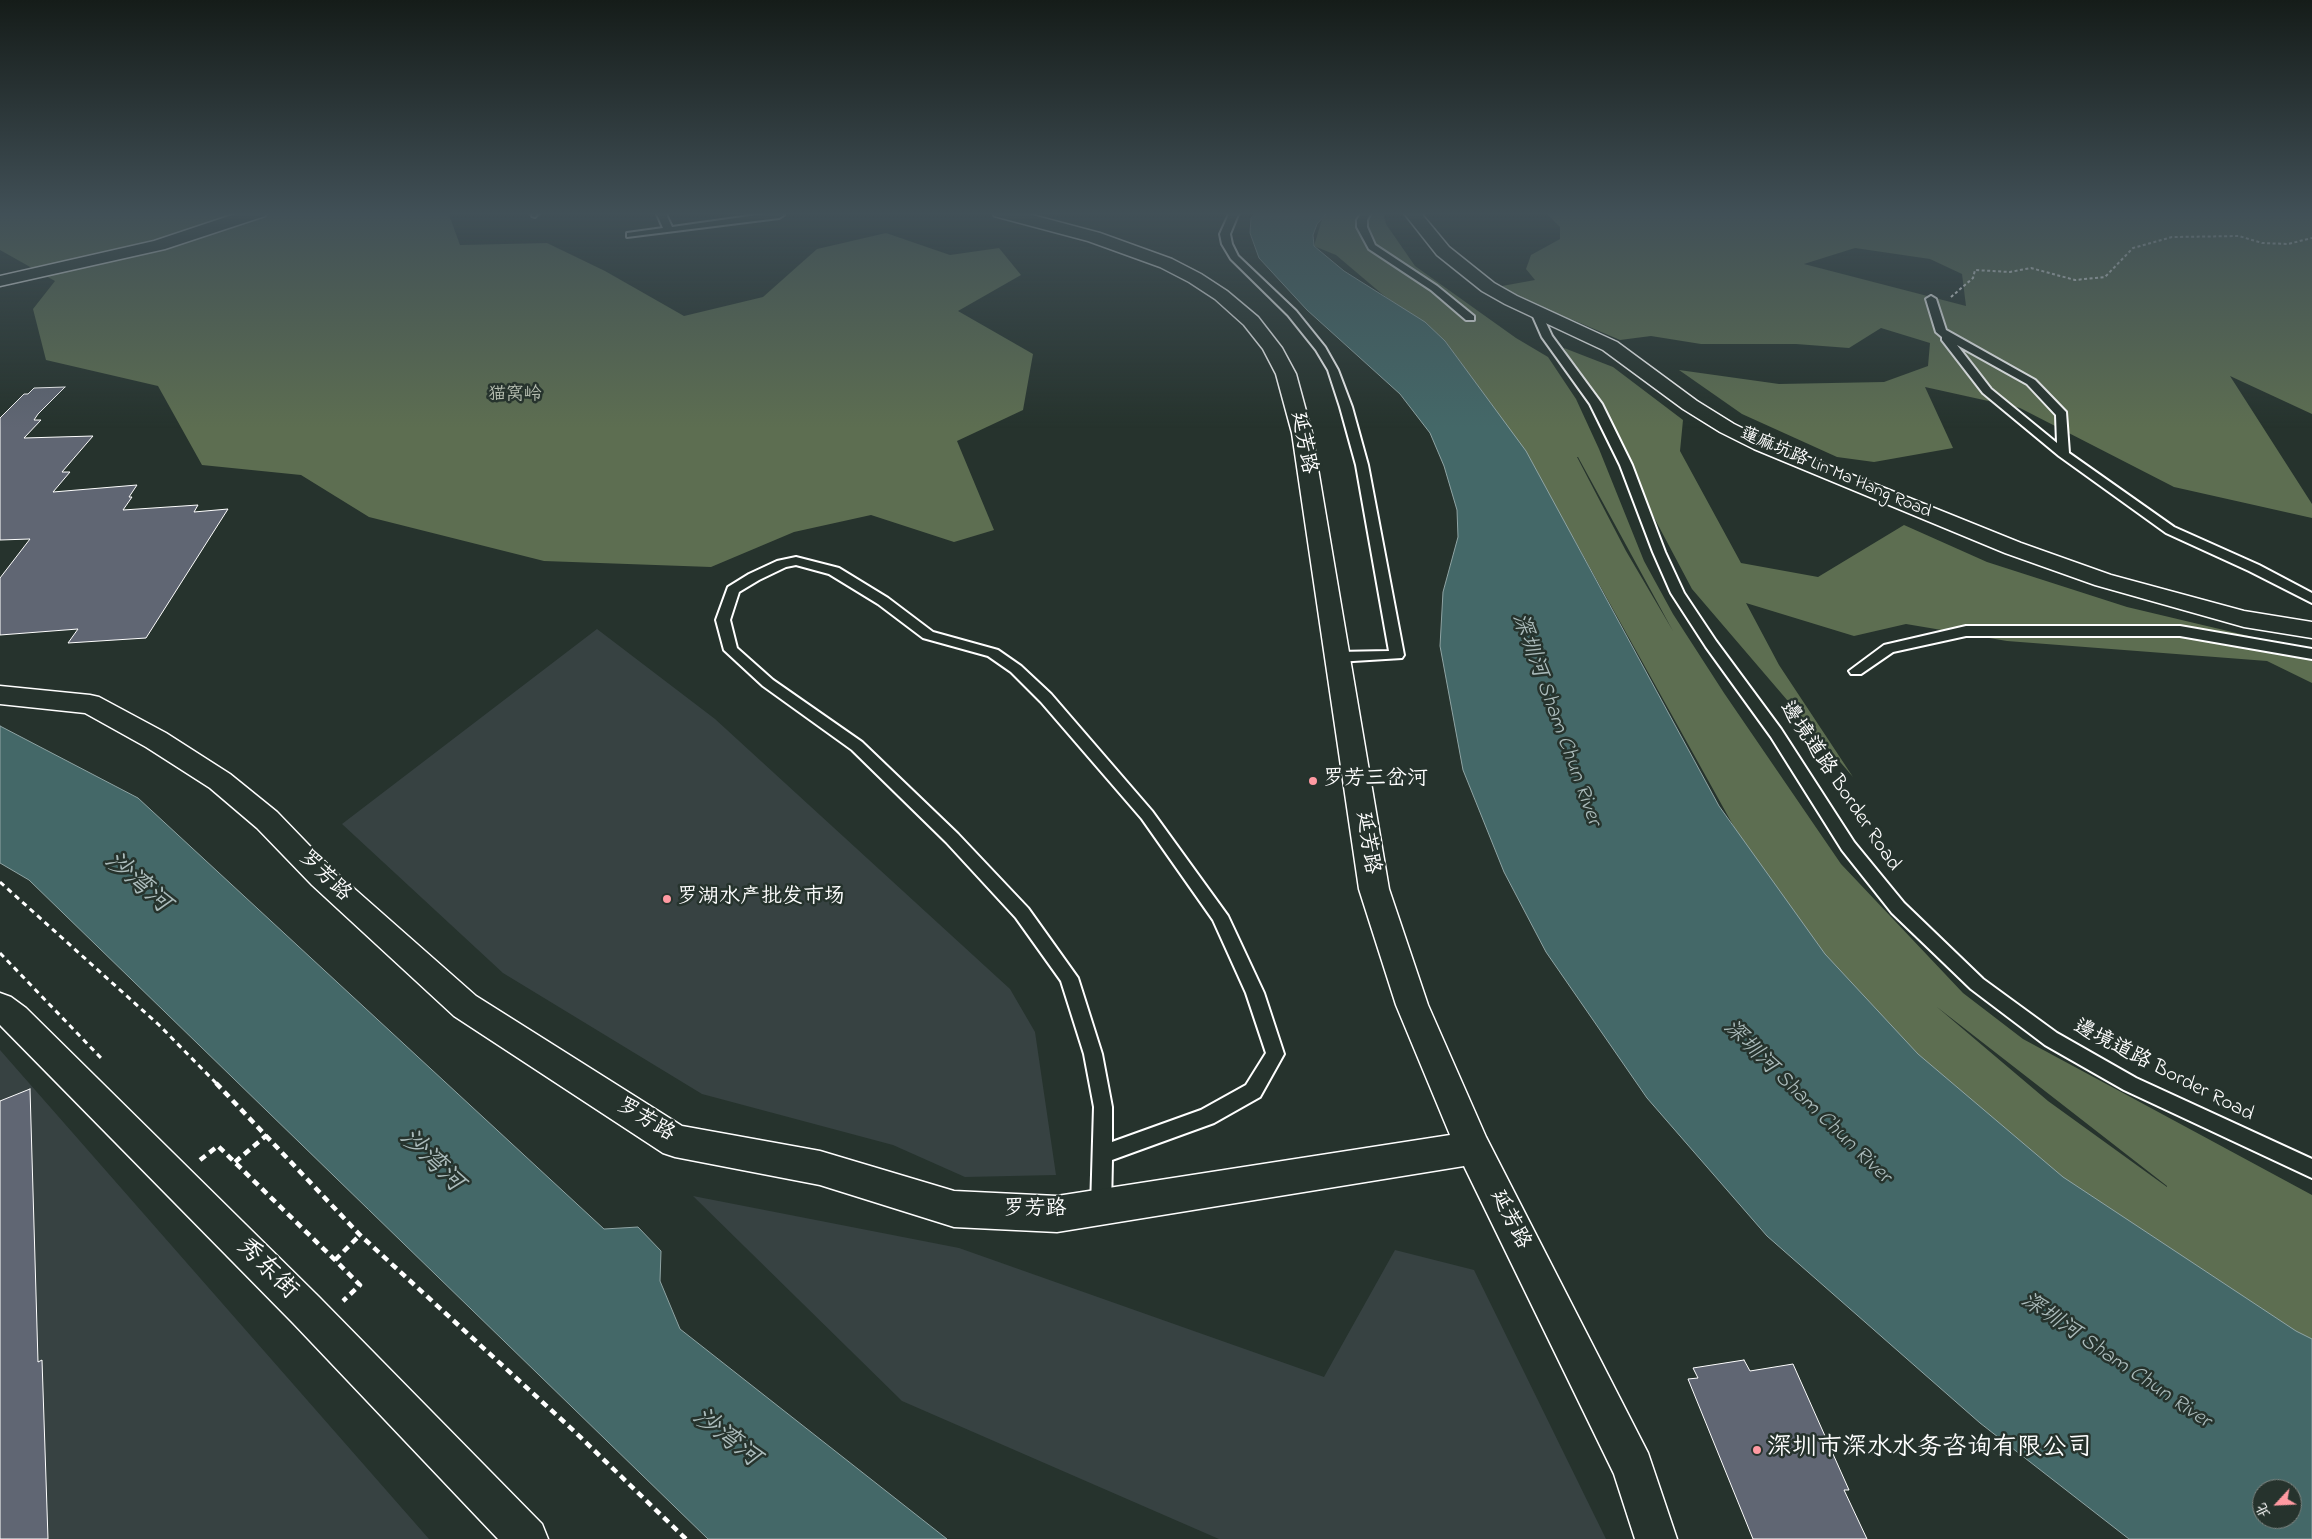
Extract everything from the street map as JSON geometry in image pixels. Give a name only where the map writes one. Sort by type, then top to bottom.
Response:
[{"type":"main road","name":"延芳路","points":[[1204,284],[1221,295],[1251,321],[1272,348],[1286,374],[1302,433],[1374,889],[1412,1005],[1473,1148],[1633,1468],[1656,1539]]},
{"type":"main road","name":"蓮麻坑路 Lin Ma Hang Road","points":[[1485,284],[1536,312],[1610,346],[1660,384],[1727,428],[1836,478],[2013,548],[2103,580],[2184,604],[2235,616],[2312,630]]},
{"type":"main road","name":"罗芳路","points":[[0,695],[90,704],[156,740],[220,781],[267,820],[322,877],[464,1006],[675,1141],[820,1168],[954,1209],[1057,1214],[1473,1148]]},
{"type":"main road","name":"秀东街","points":[[0,1006],[15,1018],[306,1310],[527,1539]]},
{"type":"lane","points":[[1262,284],[1292,313],[1321,349],[1333,370],[1346,407],[1362,464],[1397,655],[1337,657]]},
{"type":"lane","points":[[1428,284],[1470,318]]},
{"type":"lane","points":[[1932,299],[1941,332],[1987,391],[2063,454],[2170,530],[2254,568],[2312,599]]},
{"type":"lane","name":"邊境道路 Border Road","points":[[1536,312],[1547,337],[1596,404],[1626,465],[1659,552],[1678,593],[1711,644],[1776,733],[1848,846],[1898,908],[1977,984],[2028,1024],[2057,1043],[2130,1084],[2312,1169]]},
{"type":"lane","points":[[1941,332],[2031,382],[2062,414],[2063,454]]},
{"type":"lane","points":[[1101,1208],[1102,1154],[1103,1107],[1093,1054],[1069,978],[1022,913],[946,831],[857,746],[768,683],[732,650],[722,620],[733,590],[754,577],[782,564],[796,561],[834,571],[883,601],[928,635],[992,653],[1016,669],[1046,698],[1147,815],[1220,916],[1256,993],[1275,1054],[1253,1091],[1207,1117],[1102,1154]]},
{"type":"lane","points":[[1856,671],[1889,648],[1966,631],[2180,631],[2312,654]]},
{"type":"path","points":[[1932,299],[1948,299],[1966,284]]},
{"type":"path","points":[[0,882],[38,913],[159,1025],[267,1135],[360,1235],[574,1431],[686,1539]]},
{"type":"path","points":[[235,1162],[267,1135]]},
{"type":"path","points":[[199,1160],[218,1146],[360,1285],[339,1305]]},
{"type":"path","points":[[335,1260],[360,1235]]},
{"type":"shaded area","name":"罗湖水产批发市场","points":[[597,629],[715,719],[1010,989],[1035,1032],[1056,1175],[965,1177],[893,1145],[702,1094],[503,973],[342,824]]},
{"type":"shaded area","points":[[0,1050],[429,1539],[0,1539]]},
{"type":"shaded area","points":[[693,1196],[959,1248],[1324,1377],[1395,1250],[1474,1270],[1606,1539],[1219,1539],[902,1401]]},
{"type":"green space","name":"猫窝岭","points":[[53,284],[628,284],[684,316],[763,297],[778,284],[1006,284],[958,311],[1033,354],[1023,410],[957,441],[994,530],[954,542],[871,515],[794,532],[711,567],[544,561],[369,517],[301,475],[202,465],[158,386],[46,360],[33,309]]},
{"type":"green space","points":[[1370,284],[1440,284],[1516,338],[1548,357],[1576,399],[1599,449],[1644,561],[1673,614],[1724,693],[1841,864],[1963,993],[2023,1039],[2312,1195],[2312,1357],[2042,1181],[1793,933],[1574,539],[1501,418],[1445,341]],"holes":[[[1578,457],[1673,631],[1626,551]],[[1937,1007],[2167,1186],[2048,1101]]]},
{"type":"green space","points":[[1514,284],[1880,284],[1966,306],[1963,284],[2312,284],[2312,414],[2230,376],[2312,504],[2312,518],[2174,487],[2020,408],[1925,387],[1953,448],[1874,462],[1837,457],[1742,414],[1679,370],[1779,384],[1884,382],[1928,366],[1930,343],[1881,328],[1849,348],[1796,344],[1701,344],[1651,336],[1620,340],[1573,320],[1544,311],[1491,288]]},
{"type":"green space","points":[[1564,348],[1613,367],[1683,420],[1680,451],[1741,563],[1818,577],[1904,525],[1987,562],[2127,607],[2312,651],[2312,683],[2267,661],[2007,641],[1906,624],[1854,636],[1746,603],[1779,665],[1853,777],[1692,589]]},
{"type":"water","name":"深圳河 Sham Chun River","points":[[1283,284],[1364,284],[1425,322],[1445,341],[1526,451],[1719,806],[1825,954],[1918,1054],[2063,1177],[2296,1331],[2312,1339],[2312,1539],[2129,1539],[1980,1423],[1767,1236],[1647,1098],[1546,952],[1504,872],[1463,770],[1440,646],[1443,592],[1458,537],[1457,510],[1444,466],[1430,433],[1400,394],[1307,310]]},
{"type":"water","name":"沙湾河","points":[[0,726],[138,798],[604,1229],[638,1227],[661,1251],[660,1281],[680,1329],[947,1539],[708,1539],[29,880],[0,863]]},
{"type":"building","points":[[65,387],[38,414],[34,420],[41,420],[24,438],[93,436],[62,472],[70,472],[53,492],[137,485],[129,497],[132,497],[123,510],[198,505],[194,512],[228,509],[146,638],[68,643],[78,629],[0,635],[0,578],[30,539],[0,540],[0,418],[24,394],[28,394],[34,388]]},
{"type":"building","points":[[30,1089],[38,1362],[42,1360],[48,1539],[0,1539],[0,1101]]},
{"type":"building","points":[[1744,1360],[1750,1371],[1793,1364],[1849,1490],[1844,1490],[1867,1539],[1753,1539],[1688,1379],[1698,1378],[1693,1368]]},
{"type":"place","name":"罗芳三岔河","points":[[1313,781]]},
{"type":"place","name":"罗湖水产批发市场","points":[[667,899]]},
{"type":"place","name":"深圳市深水水务咨询有限公司","points":[[1757,1450]]}]
